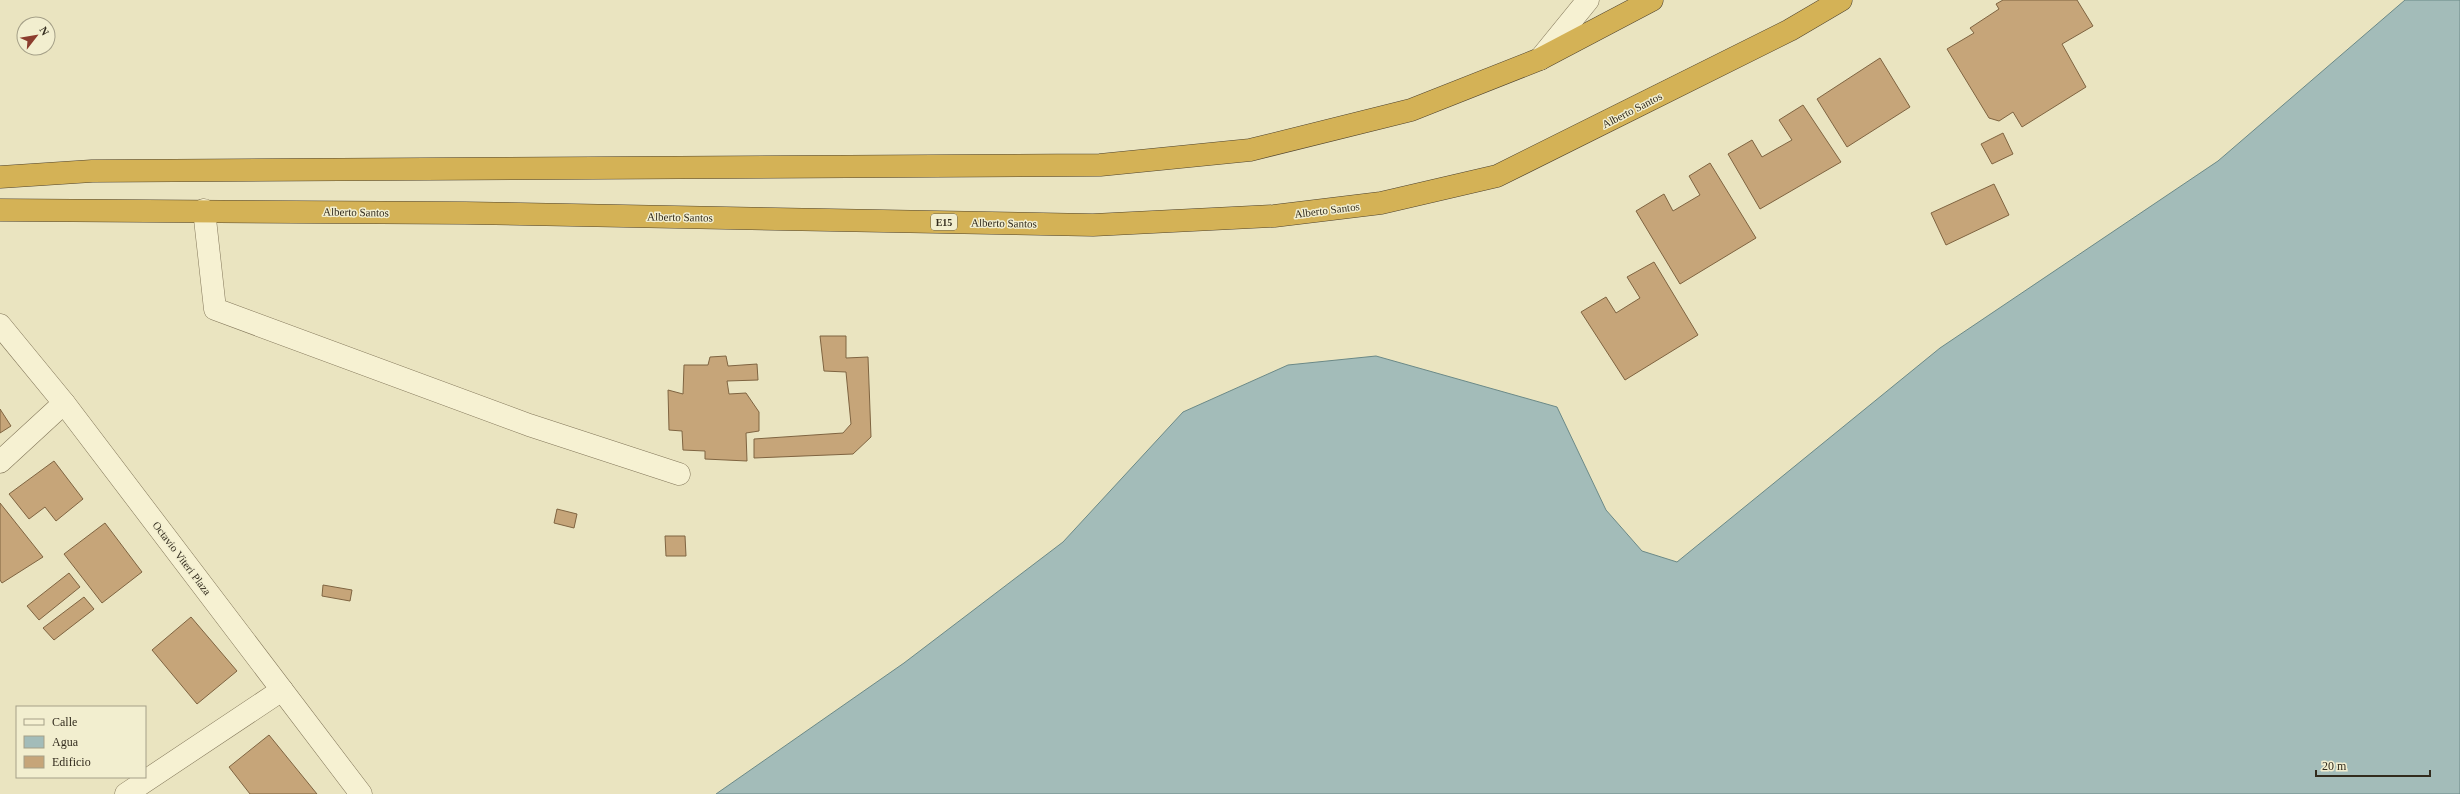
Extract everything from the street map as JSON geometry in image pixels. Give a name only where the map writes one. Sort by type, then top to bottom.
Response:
[{"type":"highway","points":[[0,177],[92,171],[1100,165],[1257,148],[1411,110],[1540,59],[1652,0]]},
{"type":"highway","name":"Alberto Santos","points":[[0,210],[204,210],[1093,225],[1274,216],[1381,203],[1497,176],[1790,30],[1841,0]]},
{"type":"street","points":[[1540,59],[1588,0]]},
{"type":"street","points":[[204,210],[215,309],[529,424],[679,474]]},
{"type":"street","name":"Octavio Viteri Plaza","points":[[0,325],[64,403],[361,794]]},
{"type":"street","points":[[0,462],[64,403]]},
{"type":"street","points":[[126,794],[282,690]]},
{"type":"water","points":[[2405,0],[2460,0],[2460,794],[716,794],[904,663],[1063,542],[1183,412],[1288,365],[1376,356],[1557,407],[1606,510],[1642,551],[1677,562],[1940,348],[2218,161]]},
{"type":"building","points":[[2003,0],[2077,0],[2093,26],[2062,44],[2086,87],[2022,127],[2013,112],[1999,121],[1989,118],[1947,49],[1974,33],[1970,28],[1999,9],[1996,4]]},
{"type":"building","points":[[1880,58],[1910,107],[1847,147],[1817,99]]},
{"type":"building","points":[[1803,105],[1841,162],[1760,209],[1728,154],[1752,140],[1762,157],[1792,140],[1779,120]]},
{"type":"building","points":[[2003,133],[2013,154],[1992,164],[1981,144]]},
{"type":"building","points":[[1710,163],[1756,238],[1680,284],[1636,211],[1664,194],[1673,211],[1700,195],[1689,176]]},
{"type":"building","points":[[1994,184],[2009,215],[1946,245],[1931,213]]},
{"type":"building","points":[[1654,262],[1698,335],[1625,380],[1581,312],[1606,297],[1616,313],[1640,298],[1627,277]]},
{"type":"building","points":[[820,336],[846,336],[846,358],[868,357],[871,437],[853,454],[754,458],[754,439],[843,433],[851,424],[846,372],[824,371]]},
{"type":"building","points":[[726,356],[728,366],[757,364],[758,380],[727,381],[729,394],[746,393],[759,412],[759,431],[746,433],[747,461],[705,459],[705,451],[683,450],[682,431],[669,430],[668,390],[683,394],[684,365],[708,365],[710,357]]},
{"type":"building","points":[[0,409],[11,426],[0,433]]},
{"type":"building","points":[[54,461],[83,499],[56,521],[45,507],[29,519],[9,494]]},
{"type":"building","points":[[0,503],[43,557],[2,583],[0,580]]},
{"type":"building","points":[[557,509],[577,514],[574,528],[554,523]]},
{"type":"building","points":[[105,523],[142,572],[102,603],[64,554]]},
{"type":"building","points":[[665,536],[685,536],[686,556],[666,556]]},
{"type":"building","points":[[69,573],[80,587],[39,620],[27,606]]},
{"type":"building","points":[[323,585],[352,590],[350,601],[322,596]]},
{"type":"building","points":[[84,597],[94,609],[54,640],[43,628]]},
{"type":"building","points":[[191,617],[237,671],[197,704],[152,650]]},
{"type":"building","points":[[269,735],[317,794],[250,794],[229,767]]}]
